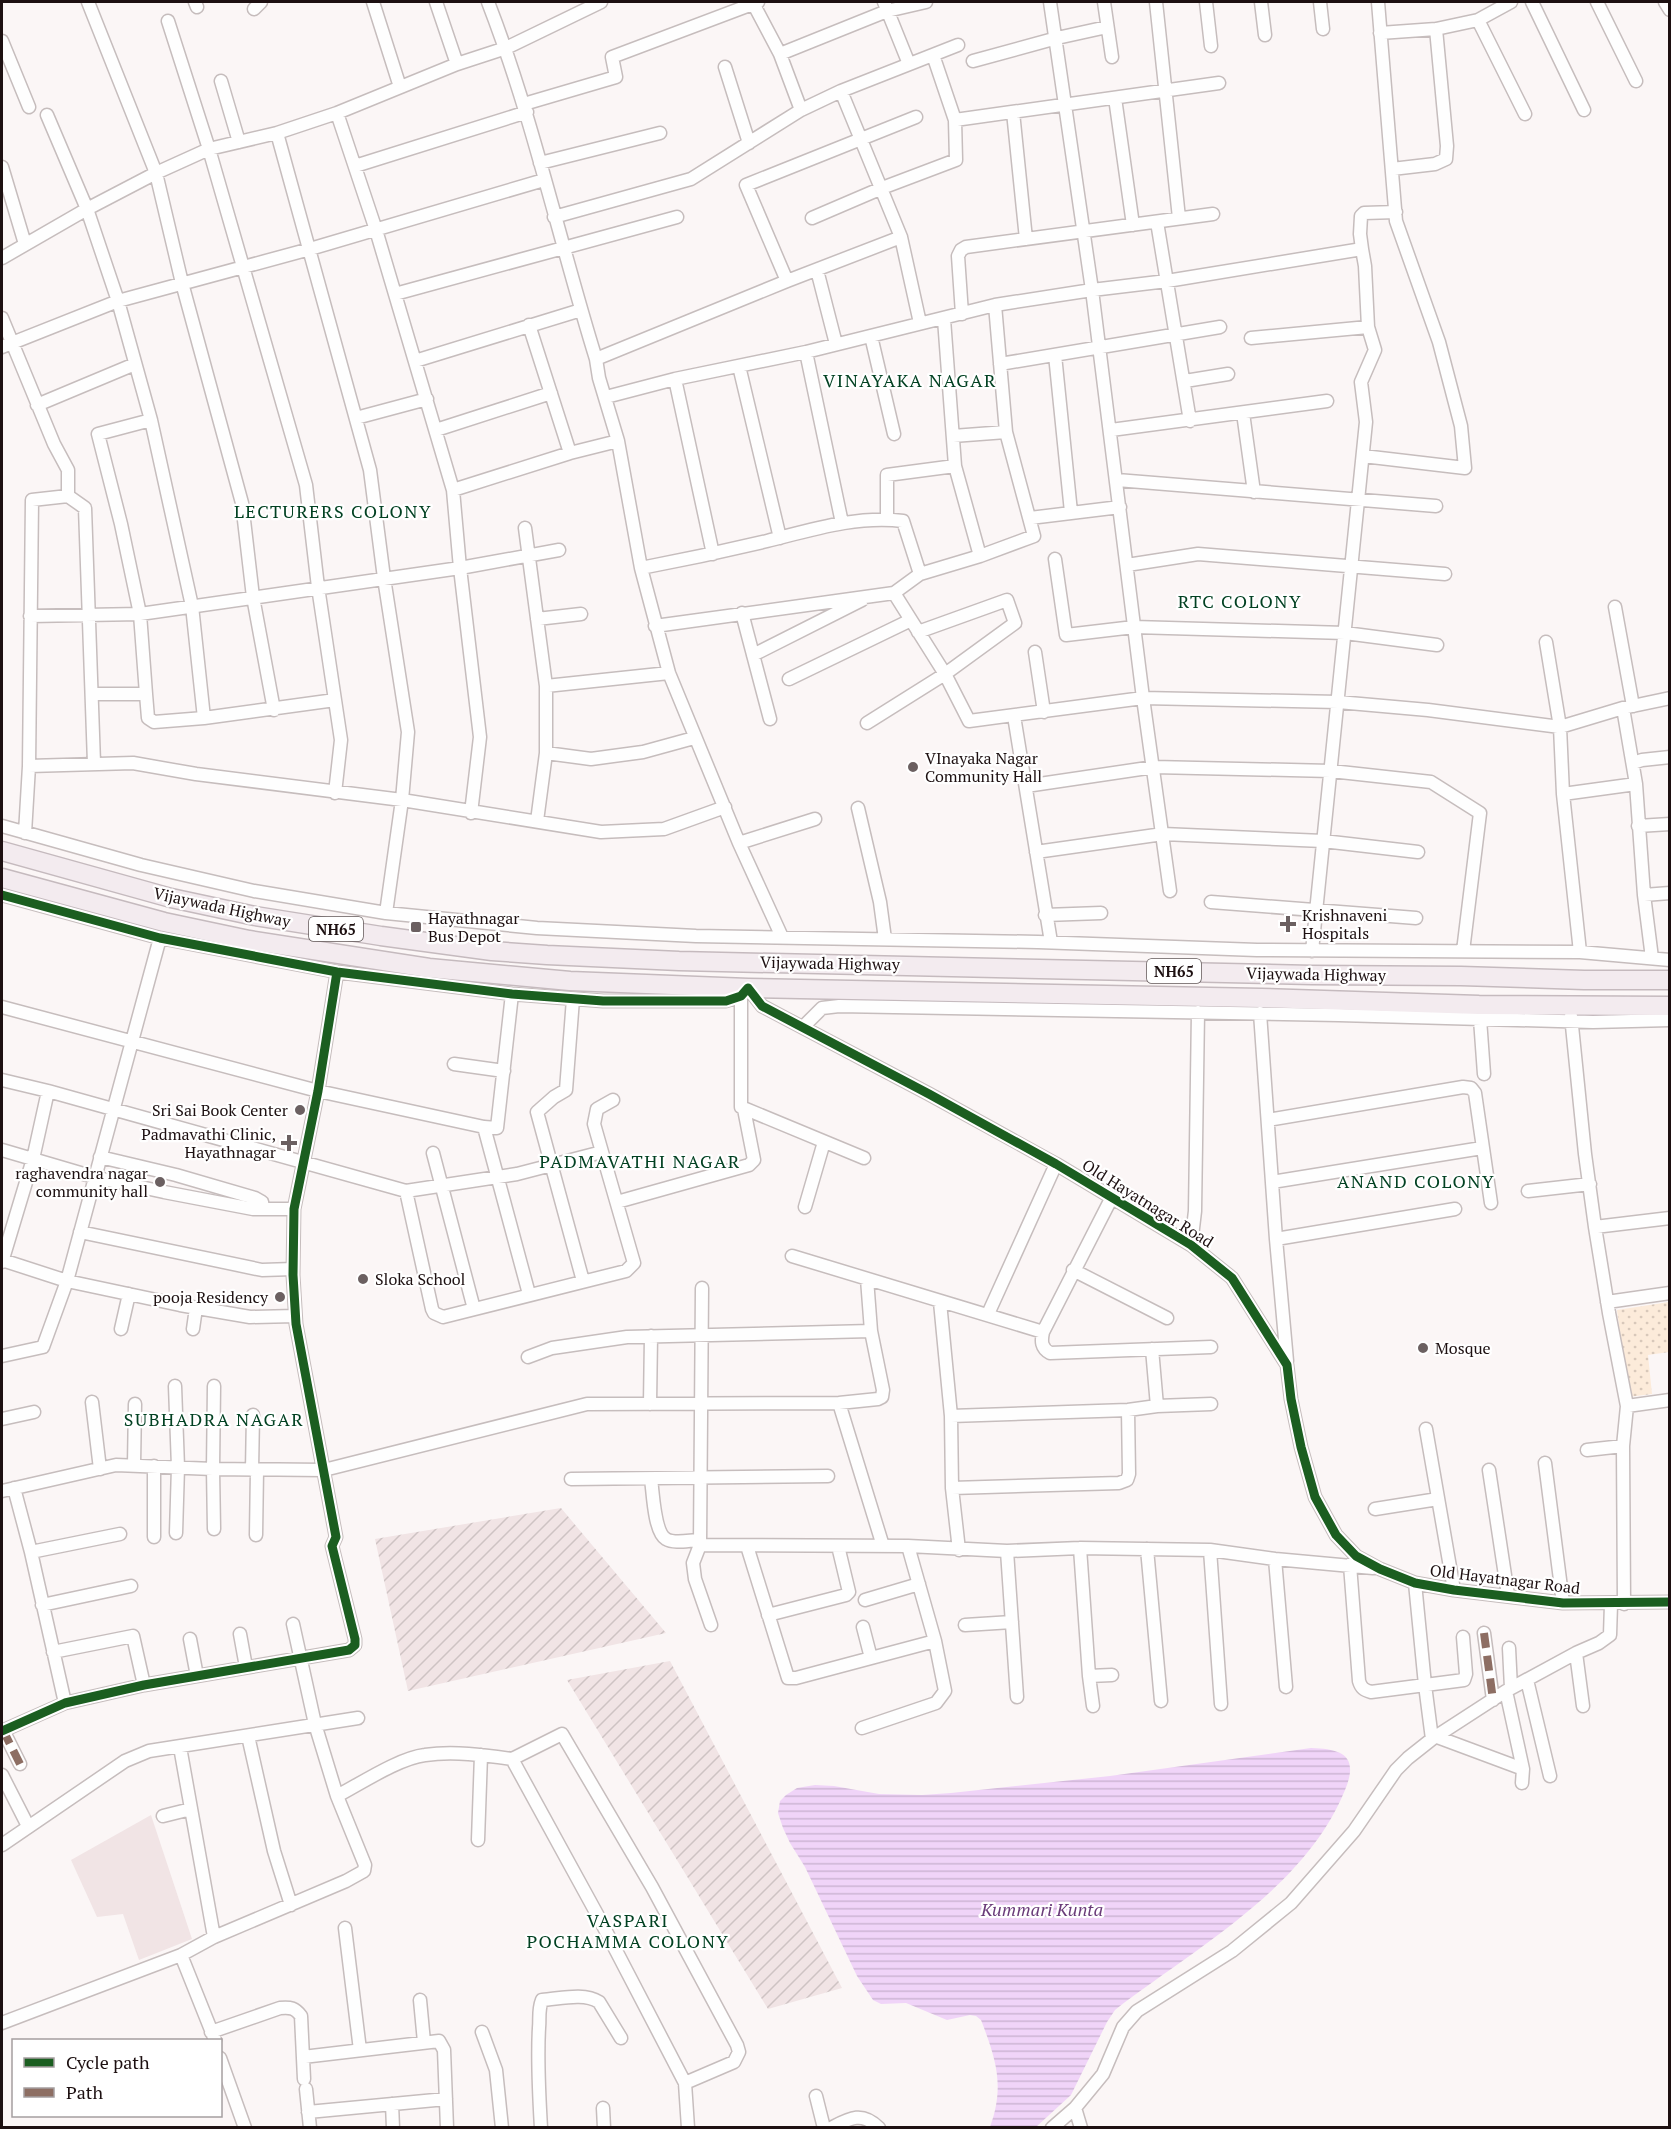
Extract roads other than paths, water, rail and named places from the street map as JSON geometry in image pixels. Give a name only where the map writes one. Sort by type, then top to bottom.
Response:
[{"type":"highway","name":"Vijaywada Highway","points":[[2,851],[171,898],[255,916],[492,951],[679,961],[1312,975],[1670,980]]},
{"type":"highway","name":"Vijaywada Highway","points":[[2,878],[164,922],[249,940],[429,968],[570,981],[744,992],[1077,1002],[1571,1013],[1670,1006]]},
{"type":"highway","points":[[96,903],[102,879]]},
{"type":"street","points":[[88,2],[156,173],[183,284],[242,503],[253,597],[274,710]]},
{"type":"street","points":[[373,2],[400,87]]},
{"type":"street","points":[[436,2],[457,64]]},
{"type":"street","points":[[488,2],[506,48],[525,108],[554,218],[596,359],[599,378],[618,441],[641,568],[669,673],[738,843],[782,937]]},
{"type":"street","points":[[2,258],[87,209],[208,149],[278,133],[338,113],[457,64],[506,48],[584,6],[601,2]]},
{"type":"street","points":[[355,166],[616,77],[612,57],[730,7],[755,2],[780,54],[801,110]]},
{"type":"street","points":[[780,54],[886,6],[926,2]]},
{"type":"street","points":[[1050,2],[1057,38],[1111,430],[1143,698],[1170,891]]},
{"type":"street","points":[[1104,2],[1112,57]]},
{"type":"street","points":[[1156,2],[1179,218]]},
{"type":"street","points":[[1206,2],[1211,46]]},
{"type":"street","points":[[1261,2],[1265,35]]},
{"type":"street","points":[[1320,2],[1323,29]]},
{"type":"street","points":[[1363,456],[1465,468],[1461,426],[1442,352],[1396,221],[1378,2]]},
{"type":"street","points":[[1380,33],[1436,29],[1478,20],[1511,2]]},
{"type":"street","points":[[1532,2],[1584,110]]},
{"type":"street","points":[[1597,2],[1636,81]]},
{"type":"street","points":[[1665,2],[1670,10]]},
{"type":"street","points":[[886,6],[909,64]]},
{"type":"street","points":[[1478,20],[1525,114]]},
{"type":"street","points":[[168,21],[208,149],[306,485],[340,740],[335,793]]},
{"type":"street","points":[[973,61],[1107,27]]},
{"type":"street","points":[[1392,169],[1435,164],[1446,159],[1447,146],[1436,29]]},
{"type":"street","points":[[2,41],[5,60],[29,107]]},
{"type":"street","points":[[554,218],[691,179],[801,110],[841,91],[958,45]]},
{"type":"street","points":[[812,218],[956,160],[955,120],[933,55]]},
{"type":"street","points":[[725,67],[749,143]]},
{"type":"street","points":[[221,81],[239,142]]},
{"type":"street","points":[[955,120],[1219,83]]},
{"type":"street","points":[[841,91],[901,237],[920,323]]},
{"type":"street","points":[[1115,98],[1133,225]]},
{"type":"street","points":[[1013,112],[1026,239]]},
{"type":"street","points":[[338,113],[376,230],[453,490],[480,737],[471,813]]},
{"type":"street","points":[[47,115],[87,209],[118,301],[151,420],[192,606],[204,718]]},
{"type":"street","points":[[787,281],[746,185],[916,117]]},
{"type":"street","points":[[278,133],[370,470],[408,732],[402,800],[386,913]]},
{"type":"street","points":[[540,163],[660,133]]},
{"type":"street","points":[[2,167],[25,244]]},
{"type":"street","points":[[6,345],[118,301],[376,230],[544,180]]},
{"type":"street","points":[[1312,951],[1366,422],[1361,382],[1375,350],[1368,327],[1365,267],[1360,234],[1361,216],[1364,213],[1396,212]]},
{"type":"street","points":[[962,314],[958,256],[966,247],[1213,214]]},
{"type":"street","points":[[395,294],[677,217]]},
{"type":"street","points":[[1157,222],[1190,421]]},
{"type":"street","points":[[596,359],[901,237]]},
{"type":"street","points":[[606,397],[675,379],[806,352],[995,305],[1167,281],[1362,249]]},
{"type":"street","points":[[817,270],[836,344]]},
{"type":"street","points":[[655,626],[894,593],[920,574],[980,556],[1034,536],[1006,432],[995,305]]},
{"type":"street","points":[[415,361],[581,310]]},
{"type":"street","points":[[2,318],[6,345],[68,470],[68,496]]},
{"type":"street","points":[[944,319],[955,466],[980,556]]},
{"type":"street","points":[[529,325],[570,453]]},
{"type":"street","points":[[1000,364],[1220,327]]},
{"type":"street","points":[[1251,338],[1368,327]]},
{"type":"street","points":[[871,336],[894,434]]},
{"type":"street","points":[[806,352],[842,523]]},
{"type":"street","points":[[1055,355],[1071,512]]},
{"type":"street","points":[[37,405],[135,364]]},
{"type":"street","points":[[739,366],[780,538]]},
{"type":"street","points":[[1185,381],[1228,374]]},
{"type":"street","points":[[675,379],[712,554]]},
{"type":"street","points":[[436,430],[551,393]]},
{"type":"street","points":[[356,418],[427,399]]},
{"type":"street","points":[[1111,430],[1328,401]]},
{"type":"street","points":[[1243,413],[1254,492]]},
{"type":"street","points":[[151,420],[98,434],[121,524],[140,614],[148,718],[150,721],[204,718],[335,700]]},
{"type":"street","points":[[952,436],[1006,432]]},
{"type":"street","points":[[453,490],[570,453],[618,441]]},
{"type":"street","points":[[887,519],[887,475],[955,466]]},
{"type":"street","points":[[1117,480],[1436,506]]},
{"type":"street","points":[[25,833],[29,766],[32,500],[68,496],[85,508],[94,764]]},
{"type":"street","points":[[1030,518],[1120,507]]},
{"type":"street","points":[[641,568],[712,554],[842,523],[887,519],[903,521],[920,574]]},
{"type":"street","points":[[525,528],[546,686],[546,753],[537,821]]},
{"type":"street","points":[[30,616],[140,614],[460,568],[559,550]]},
{"type":"street","points":[[1127,565],[1198,554],[1445,574]]},
{"type":"street","points":[[1055,559],[1066,635],[1134,627],[1345,633],[1437,645]]},
{"type":"street","points":[[894,593],[945,674],[969,721],[1143,698],[1338,702],[1428,710],[1560,727],[1628,707],[1670,698]]},
{"type":"street","points":[[753,655],[871,596]]},
{"type":"street","points":[[867,723],[945,674],[1016,623],[1006,600],[918,632]]},
{"type":"street","points":[[1615,607],[1628,707],[1644,895],[1652,958]]},
{"type":"street","points":[[742,613],[770,719]]},
{"type":"street","points":[[537,619],[581,614]]},
{"type":"street","points":[[789,679],[911,620]]},
{"type":"street","points":[[1546,642],[1560,727],[1563,794],[1580,952]]},
{"type":"street","points":[[1035,652],[1044,712]]},
{"type":"street","points":[[546,686],[669,673]]},
{"type":"street","points":[[92,694],[146,694]]},
{"type":"street","points":[[1014,716],[1051,942]]},
{"type":"street","points":[[546,753],[591,759],[643,752],[694,738]]},
{"type":"street","points":[[1633,763],[1642,759],[1670,757]]},
{"type":"street","points":[[29,766],[133,763],[196,774],[402,800],[471,813],[601,832],[664,829],[725,807]]},
{"type":"street","points":[[1026,786],[1154,767],[1331,771],[1431,782],[1480,813],[1463,951]]},
{"type":"street","points":[[1563,794],[1636,784]]},
{"type":"street","points":[[858,808],[880,902],[885,939]]},
{"type":"street","points":[[738,843],[815,819]]},
{"type":"street","points":[[1638,826],[1670,824]]},
{"type":"street","points":[[2,826],[141,865],[254,891],[386,913],[537,928],[696,936],[1051,942],[1312,951],[1580,952],[1670,960]]},
{"type":"street","points":[[1036,852],[1163,834],[1323,841],[1418,852]]},
{"type":"street","points":[[1644,895],[1670,893]]},
{"type":"street","points":[[2,895],[160,938],[337,972],[512,993],[603,1001],[726,1002],[744,992]]},
{"type":"street","points":[[1211,902],[1416,918]]},
{"type":"street","points":[[1045,915],[1101,913]]},
{"type":"street","points":[[2,1356],[43,1347],[67,1281],[160,938]]},
{"type":"street","points":[[20,1764],[2,1730],[65,1703],[144,1685],[349,1650],[355,1645],[332,1546],[336,1536],[295,1316],[293,1269],[294,1209],[318,1091],[337,972]]},
{"type":"street","points":[[617,1202],[749,1165],[754,1160],[744,1109],[741,1107],[744,992]]},
{"type":"street","name":"Old Hayatnagar Road","points":[[744,992],[762,1006],[1056,1164],[1191,1245],[1232,1278],[1287,1365],[1290,1399],[1315,1497],[1336,1535],[1356,1556],[1380,1569],[1415,1583],[1454,1590],[1563,1603],[1670,1602]]},
{"type":"street","points":[[2,1007],[318,1091],[497,1128],[512,993]]},
{"type":"street","points":[[573,999],[566,1090],[537,1112],[583,1281]]},
{"type":"street","points":[[803,1028],[822,1008],[839,1006],[1077,1002],[1198,1012],[1480,1019],[1571,1013],[1670,1020]]},
{"type":"street","points":[[1191,1245],[1195,1211],[1198,1012]]},
{"type":"street","points":[[1260,1013],[1287,1365]]},
{"type":"street","points":[[1571,1013],[1595,1227],[1627,1406],[1623,1446],[1624,1604]]},
{"type":"street","points":[[1480,1019],[1484,1074]]},
{"type":"street","points":[[454,1064],[504,1071]]},
{"type":"street","points":[[2,1080],[406,1191],[517,1174],[602,1152]]},
{"type":"street","points":[[1269,1120],[1463,1087],[1471,1088],[1475,1093],[1491,1203]]},
{"type":"street","points":[[48,1092],[33,1159],[2,1261],[67,1281],[196,1308],[250,1317],[295,1316]]},
{"type":"street","points":[[406,1191],[432,1309],[443,1317],[626,1271],[634,1263],[594,1117],[597,1109],[613,1100]]},
{"type":"street","points":[[744,1109],[864,1158]]},
{"type":"street","points":[[484,1127],[530,1294]]},
{"type":"street","points":[[805,1207],[824,1142]]},
{"type":"street","points":[[1272,1182],[1482,1148]]},
{"type":"street","points":[[2,1150],[94,1177],[253,1209],[294,1209]]},
{"type":"street","points":[[433,1153],[474,1309]]},
{"type":"street","points":[[100,1156],[255,1198],[262,1202],[263,1208]]},
{"type":"street","points":[[988,1314],[1056,1164]]},
{"type":"street","points":[[1528,1191],[1590,1184]]},
{"type":"street","points":[[1112,1197],[1043,1332],[1042,1346],[1050,1353],[1211,1347]]},
{"type":"street","points":[[1276,1239],[1455,1209]]},
{"type":"street","points":[[1595,1227],[1670,1218]]},
{"type":"street","points":[[80,1232],[262,1270],[293,1269]]},
{"type":"street","points":[[792,1256],[1043,1332]]},
{"type":"street","points":[[1073,1270],[1167,1318]]},
{"type":"street","points":[[2,1491],[116,1465],[324,1470],[587,1404],[839,1403],[879,1399],[882,1397],[883,1390],[871,1331],[867,1279]]},
{"type":"street","points":[[702,1288],[700,1543],[693,1563],[711,1625]]},
{"type":"street","points":[[1608,1302],[1670,1293]]},
{"type":"street","points":[[121,1329],[129,1294]]},
{"type":"street","points":[[940,1302],[951,1416],[952,1488],[959,1550]]},
{"type":"street","points":[[193,1329],[196,1308]]},
{"type":"street","points":[[528,1357],[552,1348],[627,1337],[871,1331]]},
{"type":"street","points":[[650,1404],[651,1336]]},
{"type":"street","points":[[1152,1349],[1157,1406]]},
{"type":"street","points":[[175,1386],[178,1467],[176,1533]]},
{"type":"street","points":[[214,1386],[214,1529]]},
{"type":"street","points":[[1627,1406],[1670,1400]]},
{"type":"street","points":[[93,1402],[100,1469]]},
{"type":"street","points":[[839,1403],[883,1546]]},
{"type":"street","points":[[134,1466],[135,1404]]},
{"type":"street","points":[[951,1416],[1128,1410],[1157,1406],[1211,1404]]},
{"type":"street","points":[[952,1488],[1119,1483],[1127,1480],[1130,1474],[1128,1410]]},
{"type":"street","points":[[2,1419],[34,1412]]},
{"type":"street","points":[[253,1415],[256,1535]]},
{"type":"street","points":[[1425,1429],[1454,1590]]},
{"type":"street","points":[[1587,1450],[1623,1446]]},
{"type":"street","points":[[1545,1463],[1563,1603]]},
{"type":"street","points":[[154,1466],[154,1538]]},
{"type":"street","points":[[1489,1470],[1508,1595]]},
{"type":"street","points":[[571,1479],[828,1476]]},
{"type":"street","points":[[651,1479],[658,1530],[664,1538],[672,1541],[747,1546],[908,1546],[1006,1551],[1080,1548],[1210,1550],[1380,1569]]},
{"type":"street","points":[[14,1488],[65,1703]]},
{"type":"street","points":[[1375,1509],[1438,1499]]},
{"type":"street","points":[[31,1552],[120,1534]]},
{"type":"street","points":[[747,1546],[785,1673],[791,1679],[935,1641]]},
{"type":"street","points":[[768,1615],[846,1595],[849,1592],[838,1546]]},
{"type":"street","points":[[862,1728],[936,1703],[945,1691],[935,1641],[908,1546]]},
{"type":"street","points":[[1080,1548],[1093,1706]]},
{"type":"street","points":[[1147,1549],[1161,1701]]},
{"type":"street","points":[[1210,1550],[1221,1704]]},
{"type":"street","points":[[1006,1551],[1017,1697]]},
{"type":"street","points":[[1275,1559],[1286,1687]]},
{"type":"street","points":[[1350,1565],[1361,1686],[1366,1690],[1371,1692],[1461,1680],[1466,1677],[1463,1637]]},
{"type":"street","points":[[1415,1583],[1425,1685],[1435,1738]]},
{"type":"street","points":[[864,1600],[919,1584]]},
{"type":"street","points":[[42,1605],[131,1586]]},
{"type":"street","points":[[1052,2127],[1075,2108],[1103,2074],[1123,2027],[1137,2011],[1232,1951],[1291,1903],[1354,1831],[1396,1770],[1408,1758],[1509,1690],[1610,1635],[1611,1604]]},
{"type":"street","points":[[965,1625],[1012,1622]]},
{"type":"street","points":[[2,2023],[181,1955],[214,1937],[346,1881],[364,1871],[365,1865],[337,1796],[315,1724],[293,1624]]},
{"type":"street","points":[[862,1628],[871,1658]]},
{"type":"street","points":[[1484,1633],[1493,1700]]},
{"type":"street","points":[[240,1634],[246,1667]]},
{"type":"street","points":[[53,1652],[134,1636],[144,1685]]},
{"type":"street","points":[[190,1639],[196,1676]]},
{"type":"street","points":[[1509,1647],[1509,1690],[1523,1769],[1522,1783]]},
{"type":"street","points":[[1576,1653],[1583,1706]]},
{"type":"street","points":[[1089,1676],[1112,1675]]},
{"type":"street","points":[[1527,1680],[1550,1776]]},
{"type":"street","points":[[2,1845],[125,1761],[149,1751],[358,1718]]},
{"type":"street","points":[[337,1796],[409,1759],[425,1755],[481,1755],[512,1759],[562,1734],[652,1887],[737,2045],[739,2052],[734,2062],[685,2084]]},
{"type":"street","points":[[248,1736],[274,1851],[291,1905]]},
{"type":"street","points":[[1435,1738],[1523,1769]]},
{"type":"street","points":[[180,1747],[214,1937]]},
{"type":"street","points":[[478,1840],[481,1755]]},
{"type":"street","points":[[512,1759],[598,1916],[685,2084],[688,2127]]},
{"type":"street","points":[[2,1775],[28,1826]]},
{"type":"street","points":[[163,1816],[191,1809]]},
{"type":"street","points":[[345,1928],[360,2050]]},
{"type":"street","points":[[181,1955],[213,2036],[280,2008],[290,2007],[297,2010],[301,2016],[310,2127]]},
{"type":"street","points":[[541,2127],[537,2053],[540,2024],[538,2007],[542,2000],[586,1997],[594,1999],[599,2002],[621,2038]]},
{"type":"street","points":[[420,2000],[424,2042]]},
{"type":"street","points":[[482,2032],[496,2070],[502,2127]]},
{"type":"street","points":[[303,2057],[440,2041],[443,2045],[447,2127]]},
{"type":"street","points":[[222,2064],[245,2127]]},
{"type":"street","points":[[816,2096],[824,2127]]},
{"type":"street","points":[[308,2112],[446,2099]]},
{"type":"street","points":[[392,2104],[393,2127]]},
{"type":"street","points":[[603,2108],[604,2127]]},
{"type":"street","points":[[1075,2108],[1081,2127]]},
{"type":"street","points":[[831,2127],[856,2117],[867,2118],[879,2127]]},
{"type":"water","name":"Kummari Kunta","points":[[1311,1748],[1332,1750],[1340,1753],[1349,1762],[1349,1778],[1345,1790],[1327,1825],[1276,1887],[1245,1914],[1115,2010],[1071,2095],[1036,2127],[990,2127],[997,2098],[997,2073],[981,2020],[976,2016],[970,2015],[947,2020],[906,2003],[881,2004],[873,2000],[857,1976],[805,1867],[790,1843],[778,1813],[780,1801],[786,1795],[797,1788],[815,1785],[879,1794],[951,1793],[1110,1776]]},
{"type":"place","name":"VInayaka Nagar Community Hall","points":[[913,767]]},
{"type":"place","name":"Krishnaveni Hospitals","points":[[1288,924]]},
{"type":"place","name":"Hayathnagar Bus Depot","points":[[416,927]]},
{"type":"place","name":"Sri Sai Book Center","points":[[300,1110]]},
{"type":"place","name":"Padmavathi Clinic, Hayathnagar","points":[[289,1143]]},
{"type":"place","name":"raghavendra nagar community hall","points":[[160,1182]]},
{"type":"place","name":"Sloka School","points":[[363,1279]]},
{"type":"place","name":"pooja Residency","points":[[280,1297]]},
{"type":"place","name":"Mosque","points":[[1423,1348]]},
{"type":"district","name":"VINAYAKA NAGAR","points":[[910,380]]},
{"type":"district","name":"LECTURERS COLONY","points":[[333,511]]},
{"type":"district","name":"RTC COLONY","points":[[1240,601]]},
{"type":"district","name":"PADMAVATHI NAGAR","points":[[640,1161]]},
{"type":"district","name":"ANAND COLONY","points":[[1416,1181]]},
{"type":"district","name":"SUBHADRA NAGAR","points":[[214,1419]]},
{"type":"district","name":"VASPARI POCHAMMA COLONY","points":[[628,1930]]}]
